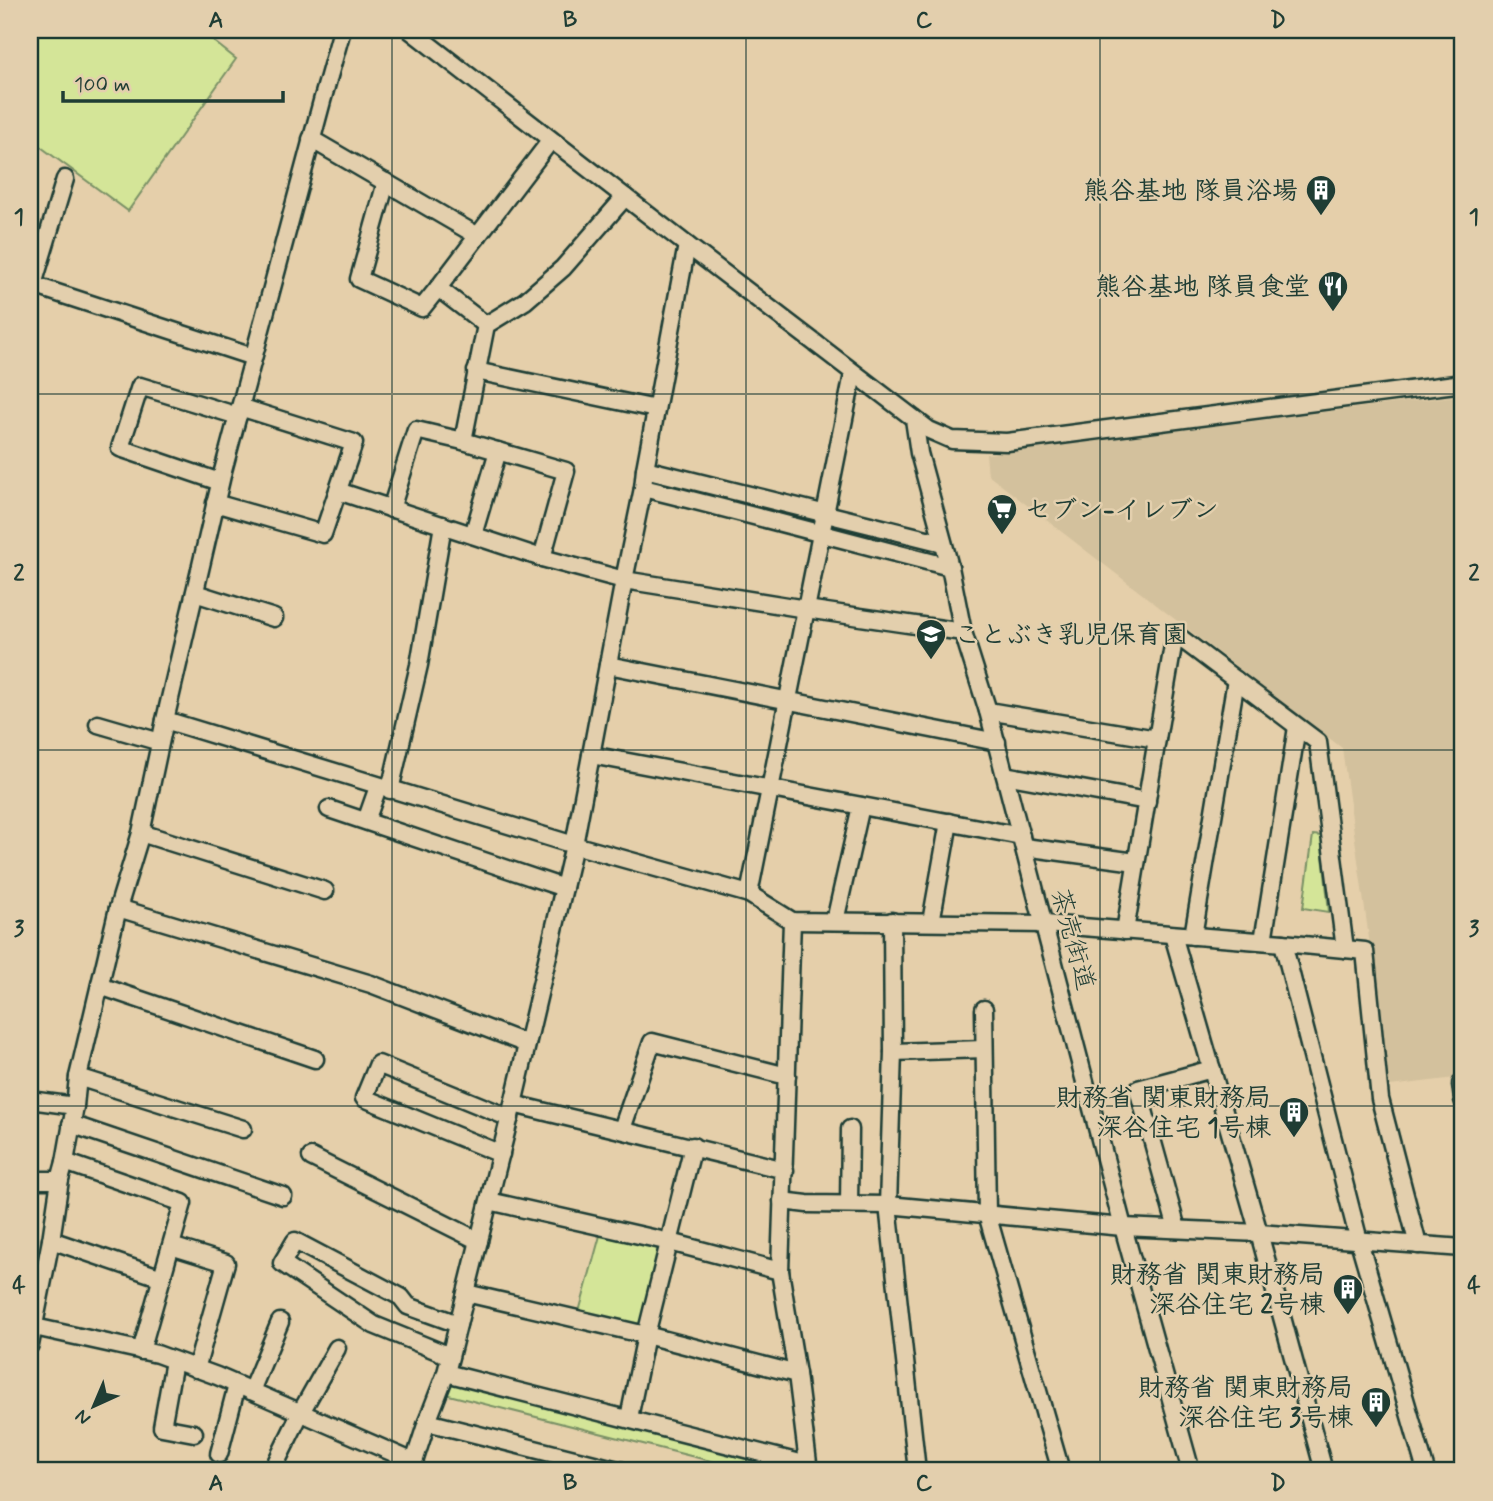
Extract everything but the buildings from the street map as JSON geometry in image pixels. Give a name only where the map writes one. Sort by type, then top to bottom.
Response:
[{"type":"street","points":[[30,1345],[65,1162],[78,1077],[118,908],[141,833],[220,482],[342,30]]},
{"type":"street","points":[[410,30],[853,374],[929,430],[952,440],[1007,442],[1463,383]]},
{"type":"street","points":[[312,139],[478,236]]},
{"type":"street","points":[[386,183],[359,279],[422,308],[551,139]]},
{"type":"street","points":[[65,179],[33,285],[253,357]]},
{"type":"street","points":[[463,441],[486,325],[525,301],[563,268],[625,197]]},
{"type":"street","points":[[32,1327],[141,1351],[196,1369],[301,1412],[413,1466],[426,1422],[448,1365],[574,845],[687,245]]},
{"type":"street","points":[[438,289],[486,325]]},
{"type":"street","points":[[476,371],[656,409]]},
{"type":"street","points":[[749,894],[853,374]]},
{"type":"street","points":[[215,503],[323,534],[354,443],[140,386],[120,448],[220,482]]},
{"type":"street","name":"茶売街道","points":[[914,419],[919,453],[950,567],[963,632],[997,742],[1123,1227],[1191,1471]]},
{"type":"street","points":[[391,509],[416,430],[566,471],[542,558]]},
{"type":"street","points":[[473,535],[498,452]]},
{"type":"street","points":[[645,469],[943,543]]},
{"type":"street","points":[[643,488],[950,567]]},
{"type":"street","points":[[338,491],[542,558],[624,580],[963,632]]},
{"type":"street","points":[[366,821],[384,788],[419,665],[443,525]]},
{"type":"street","points":[[195,593],[274,618]]},
{"type":"street","points":[[1125,931],[1175,634],[1318,742],[1345,949]]},
{"type":"street","points":[[608,665],[997,742]]},
{"type":"street","points":[[1192,936],[1236,680]]},
{"type":"street","points":[[988,711],[1157,739]]},
{"type":"street","points":[[165,720],[574,845],[749,894],[792,921],[1045,924],[1365,951],[1380,1099],[1418,1245]]},
{"type":"street","points":[[98,724],[160,741]]},
{"type":"street","points":[[1263,941],[1297,727]]},
{"type":"street","points":[[591,755],[949,822],[1023,841],[1136,862]]},
{"type":"street","points":[[1005,775],[1147,801]]},
{"type":"street","points":[[835,921],[861,806]]},
{"type":"street","points":[[329,809],[564,888]]},
{"type":"street","points":[[931,922],[949,822]]},
{"type":"street","points":[[141,833],[325,891]]},
{"type":"street","points":[[118,908],[371,984],[527,1044]]},
{"type":"street","points":[[458,1324],[408,1306],[401,1297],[295,1241],[282,1263],[374,1325],[448,1365],[809,1468],[780,1271],[792,921]]},
{"type":"street","points":[[892,921],[893,1052],[888,1205],[918,1471]]},
{"type":"street","points":[[1173,934],[1324,1471]]},
{"type":"street","points":[[1283,943],[1359,1241],[1426,1471]]},
{"type":"street","points":[[100,986],[315,1059]]},
{"type":"street","points":[[984,1009],[987,1214],[1061,1471]]},
{"type":"street","points":[[622,1129],[652,1042],[787,1076]]},
{"type":"street","points":[[893,1052],[984,1049]]},
{"type":"street","points":[[500,1154],[364,1098],[377,1063],[511,1111],[622,1129],[785,1170]]},
{"type":"street","points":[[1177,1230],[1138,1089],[1212,1069]]},
{"type":"street","points":[[78,1077],[243,1129]]},
{"type":"street","points":[[30,1100],[75,1106]]},
{"type":"street","points":[[71,1124],[283,1196]]},
{"type":"street","points":[[849,1204],[850,1129]]},
{"type":"street","points":[[629,1418],[646,1335],[693,1146]]},
{"type":"street","points":[[311,1157],[479,1241]]},
{"type":"street","points":[[65,1162],[184,1203],[141,1351]]},
{"type":"street","points":[[30,1180],[60,1180]]},
{"type":"street","points":[[489,1201],[670,1242],[780,1271]]},
{"type":"street","points":[[782,1201],[888,1205],[1123,1227],[1259,1233],[1463,1248]]},
{"type":"street","points":[[51,1240],[162,1278]]},
{"type":"street","points":[[171,1246],[226,1263],[196,1369]]},
{"type":"street","points":[[466,1293],[797,1374]]},
{"type":"street","points":[[219,1454],[244,1388],[280,1322]]},
{"type":"street","points":[[272,1471],[337,1348]]},
{"type":"street","points":[[174,1361],[162,1427],[194,1433]]},
{"type":"street","points":[[426,1422],[622,1471]]},
{"type":"shaded area","points":[[1463,395],[1463,1077],[1390,1086],[1342,748],[988,475],[986,454]]},
{"type":"green space","points":[[30,30],[199,30],[236,59],[128,211],[30,139]]},
{"type":"green space","points":[[1313,835],[1321,836],[1329,912],[1303,908]]},
{"type":"green space","points":[[601,1232],[658,1246],[662,1251],[643,1324],[633,1327],[579,1312]]},
{"type":"green space","points":[[450,1379],[800,1466],[800,1471],[750,1471],[445,1394]]},
{"type":"place","name":"熊谷基地 隊員浴場","points":[[1321,217]]},
{"type":"place","name":"熊谷基地 隊員食堂","points":[[1333,313]]},
{"type":"place","name":"セブン-イレブン","points":[[1002,536]]},
{"type":"place","name":"ことぶき乳児保育園","points":[[931,661]]},
{"type":"place","name":"財務省 関東財務局 深谷住宅 1号棟","points":[[1294,1139]]},
{"type":"place","name":"財務省 関東財務局 深谷住宅 2号棟","points":[[1348,1316]]},
{"type":"place","name":"財務省 関東財務局 深谷住宅 3号棟","points":[[1376,1429]]}]
